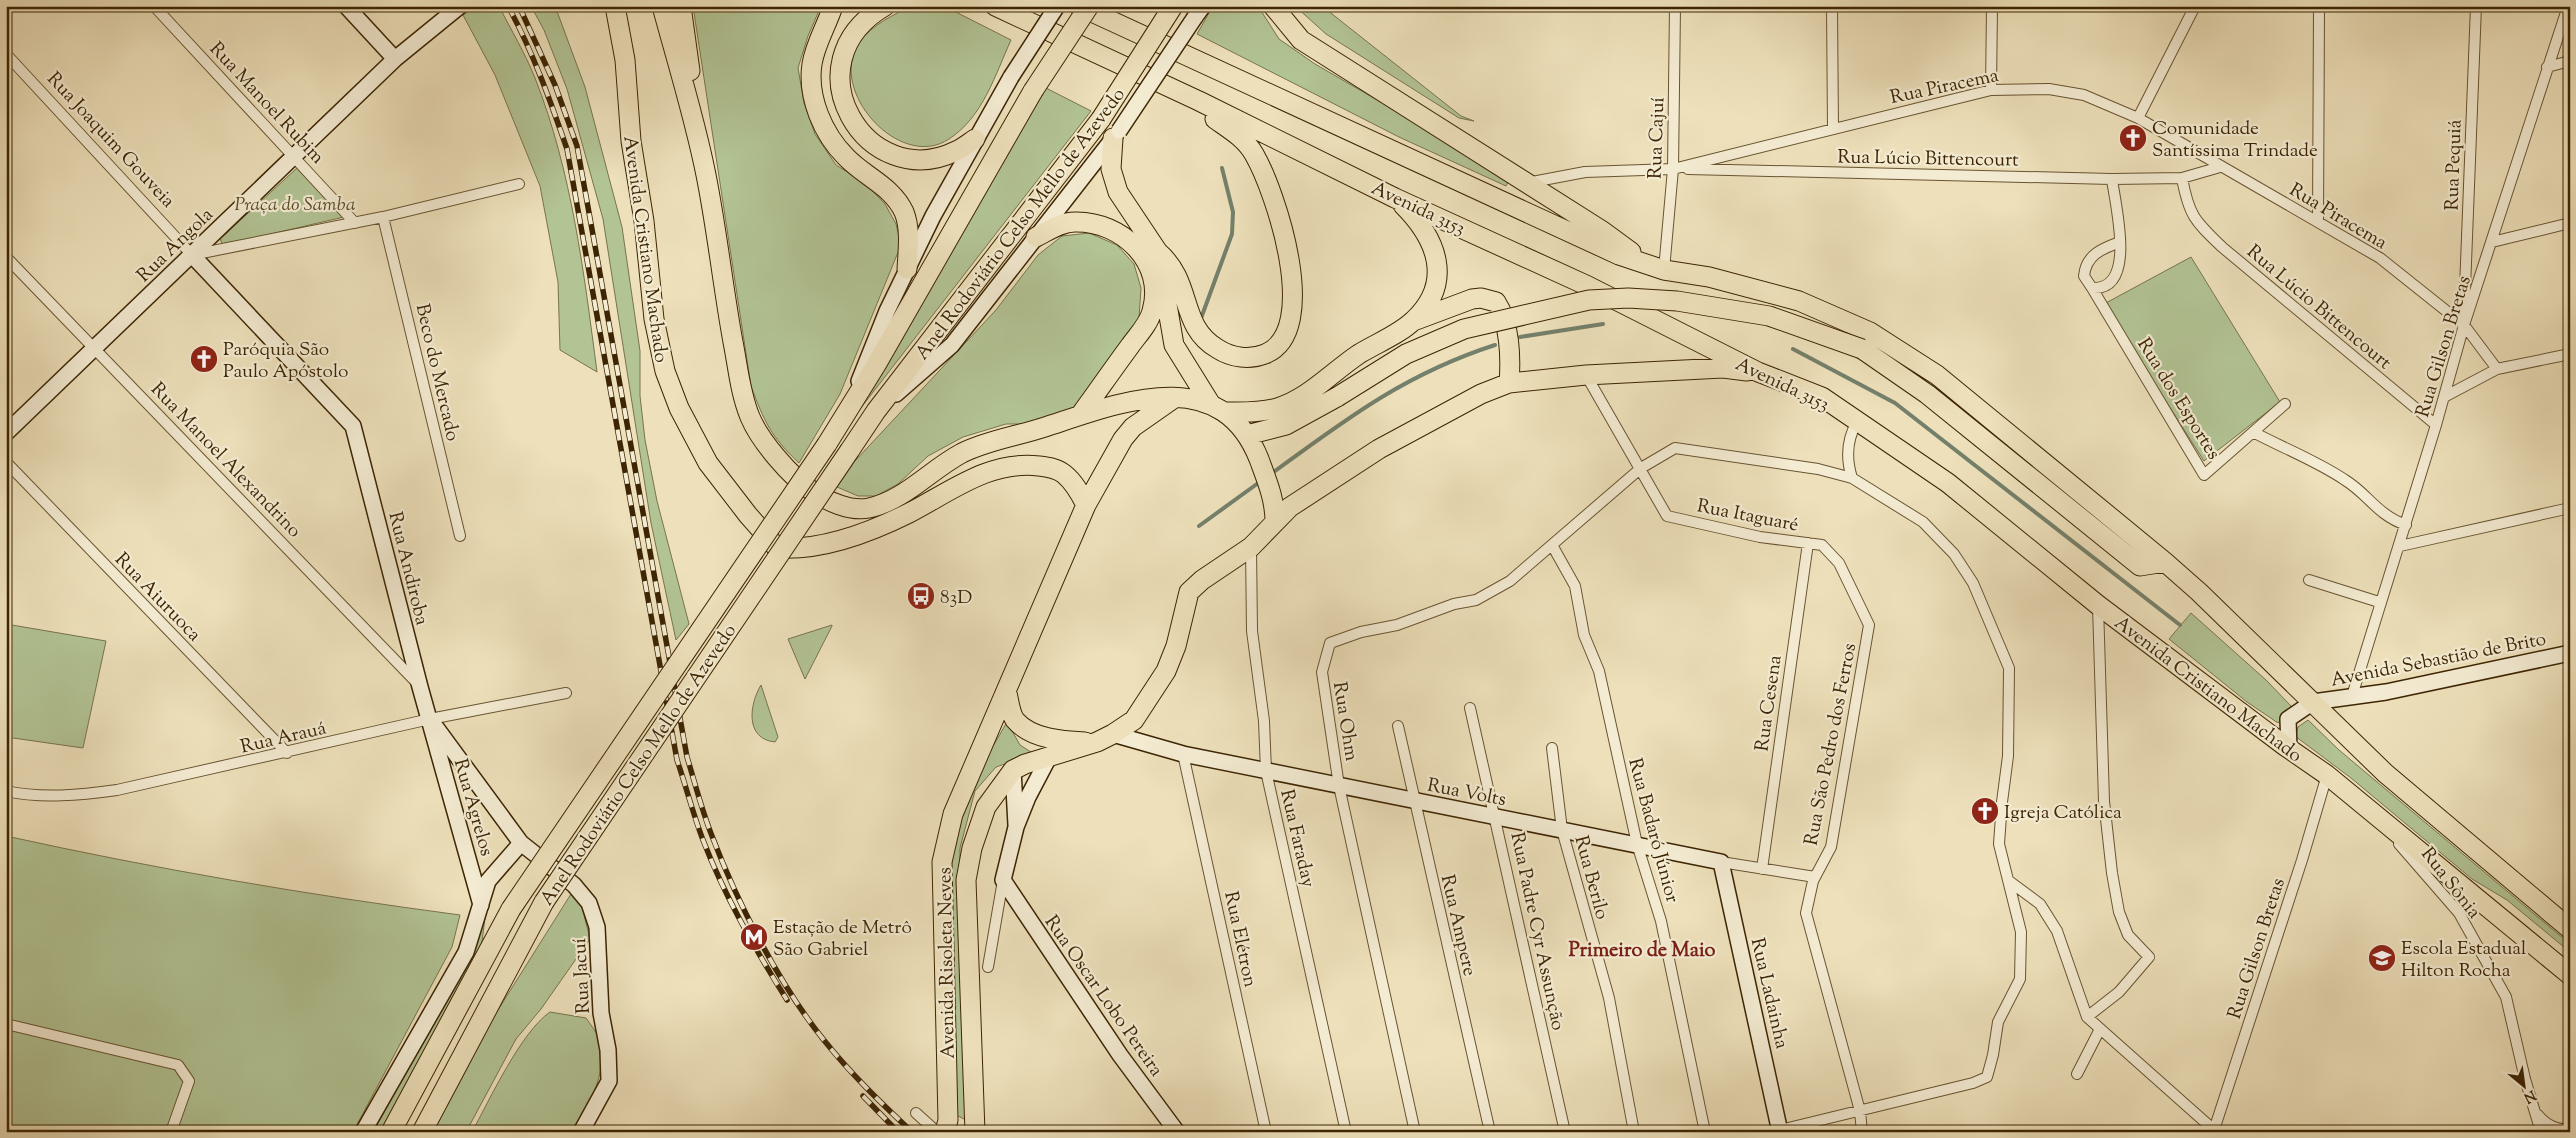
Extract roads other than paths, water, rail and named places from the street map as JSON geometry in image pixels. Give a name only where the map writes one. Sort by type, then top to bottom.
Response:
[{"type":"highway","name":"Avenida Cristiano Machado","points":[[615,6],[625,60],[631,141],[644,221],[654,319],[665,371],[679,408],[708,463],[748,515],[777,548],[812,548],[881,526],[908,514],[988,471],[1028,465],[1053,468],[1063,473],[1076,487],[1086,505]]},
{"type":"highway","points":[[662,6],[706,175],[737,364],[750,418],[768,447],[811,490],[847,507],[866,508],[903,494],[963,453],[996,440],[1039,429],[1081,414],[1142,399],[1191,398],[1217,407],[1277,408],[1306,395],[1321,381],[1413,321],[1481,298],[1496,302],[1503,312],[1510,355],[1509,383]]},
{"type":"highway","points":[[681,6],[688,60],[702,118],[706,175]]},
{"type":"highway","points":[[833,6],[812,63],[813,94],[820,118],[832,139],[847,158],[887,189],[904,212],[909,243],[907,269]]},
{"type":"highway","points":[[885,6],[870,15],[854,32],[844,53],[840,76],[842,100],[852,121],[867,139],[887,152],[909,158],[933,158],[956,152],[975,139]]},
{"type":"highway","name":"Avenida 3153","points":[[995,6],[1199,101],[1395,198],[1588,286],[1758,372],[1822,397],[1840,411]]},
{"type":"highway","name":"Avenida 3153","points":[[1078,6],[1619,256],[1657,268]]},
{"type":"highway","name":"Anel Rodoviário Celso Mello de Azevedo","points":[[391,1132],[511,909],[827,444],[876,366],[1033,91],[1089,6]]},
{"type":"highway","name":"Anel Rodoviário Celso Mello de Azevedo","points":[[422,1132],[544,902],[876,411],[1101,119],[1173,6]]},
{"type":"highway","points":[[1273,6],[1301,40],[1601,230],[1657,268],[1709,277],[1800,301],[1870,332],[1937,375],[2165,562],[2199,592],[2385,773],[2570,929]]},
{"type":"highway","points":[[1116,135],[1111,170],[1118,192],[1158,252],[1176,272],[1197,331],[1218,350],[1249,358],[1268,352],[1286,336],[1291,314],[1292,291],[1288,250],[1264,173],[1245,142],[1211,115],[1199,101]]},
{"type":"highway","points":[[1395,198],[1419,221],[1435,253],[1438,275],[1431,301],[1413,321]]},
{"type":"highway","points":[[1036,238],[1067,223],[1086,223],[1109,229],[1137,247],[1148,263],[1154,281],[1154,301],[1148,320],[1081,414]]},
{"type":"highway","points":[[1158,252],[1174,345],[1217,407],[1247,436],[1272,492],[1275,502],[1275,522]]},
{"type":"highway","points":[[1247,436],[1286,425],[1337,397],[1406,354],[1464,329],[1589,300],[1628,298],[1677,301],[1769,316],[1862,349],[1927,394],[2140,566],[2165,562]]},
{"type":"highway","points":[[1013,770],[1025,764],[1056,756],[1105,738],[1134,720],[1166,672],[1176,646],[1189,592],[1202,580],[1252,547],[1290,507],[1379,449],[1481,394],[1509,383],[1586,375],[1723,368],[1758,372]]},
{"type":"highway","name":"Avenida Risoleta Neves","points":[[944,1128],[942,862],[953,814],[1086,505],[1123,439],[1133,426],[1174,398]]},
{"type":"highway","name":"Avenida Cristiano Machado","points":[[1840,411],[1948,483],[2098,606],[2366,805],[2567,970]]},
{"type":"highway","points":[[1006,693],[1014,719],[1036,733],[1066,741],[1105,738]]},
{"type":"highway","name":"Avenida Risoleta Neves","points":[[975,1132],[966,880],[972,848],[986,807],[1013,770]]},
{"type":"street","name":"Rua Manoel Rubim","points":[[154,6],[355,223]]},
{"type":"street","points":[[346,6],[395,60]]},
{"type":"street","name":"Rua Angola","points":[[6,433],[395,60],[460,6]]},
{"type":"street","name":"Anel Rodoviário Celso Mello de Azevedo","points":[[845,415],[907,269],[933,216],[1011,77],[1057,6]]},
{"type":"street","name":"Rua Cajuí","points":[[1657,268],[1673,169],[1675,6]]},
{"type":"street","points":[[1832,6],[1833,129]]},
{"type":"street","points":[[1991,90],[1992,6]]},
{"type":"street","points":[[2138,118],[2195,6]]},
{"type":"street","points":[[2318,222],[2319,6]]},
{"type":"street","name":"Rua Pequiá","points":[[2464,325],[2476,6]]},
{"type":"street","name":"Rua Gilson Bretas","points":[[2352,696],[2380,602],[2400,546],[2464,325],[2568,6]]},
{"type":"street","name":"Anel Rodoviário Celso Mello de Azevedo","points":[[876,411],[952,345],[1116,135],[1199,12]]},
{"type":"street","name":"Rua Joaquim Gouveia","points":[[6,54],[353,426]]},
{"type":"street","points":[[2547,67],[2570,61]]},
{"type":"street","name":"Rua Piracema","points":[[1527,183],[1585,172],[1673,169],[1991,90],[2049,88],[2084,95],[2138,118],[2380,258],[2464,325],[2497,369]]},
{"type":"street","name":"Rua Lúcio Bittencourt","points":[[1673,169],[2112,179],[2182,178],[2220,167]]},
{"type":"street","name":"Rua Lúcio Bittencourt","points":[[2182,178],[2188,208],[2202,227],[2222,247],[2436,425]]},
{"type":"street","points":[[2092,288],[2099,288],[2111,282],[2121,263],[2112,179]]},
{"type":"street","points":[[192,255],[383,217],[519,184]]},
{"type":"street","name":"Beco do Mercado","points":[[383,217],[460,536]]},
{"type":"street","points":[[2492,242],[2570,223]]},
{"type":"street","name":"Rua dos Esportes","points":[[2120,242],[2094,253],[2089,260],[2084,276],[2204,475],[2285,404]]},
{"type":"street","name":"Rua Manoel Alexandrino","points":[[6,258],[420,687]]},
{"type":"street","points":[[2444,397],[2497,369],[2570,354]]},
{"type":"street","points":[[1586,375],[1641,468]]},
{"type":"street","points":[[1852,478],[1848,452],[1851,432],[1857,422]]},
{"type":"street","name":"Rua Andiroba","points":[[353,426],[420,687],[430,719]]},
{"type":"street","points":[[2253,432],[2348,481],[2379,511],[2391,520],[2406,525]]},
{"type":"street","name":"Rua Ohm","points":[[1415,1132],[1340,786],[1322,672],[1330,643],[1361,632],[1397,625],[1454,604],[1476,600],[1510,581],[1641,468],[1675,448],[1818,469],[1852,478],[1923,522],[1954,554],[1969,576],[1992,623],[2009,668],[2008,756],[1999,844],[2021,932],[2020,979],[1998,1022],[1993,1055],[1986,1077],[1973,1084],[1860,1111]]},
{"type":"street","name":"Rua Aiuruoca","points":[[6,462],[287,753]]},
{"type":"street","name":"Rua Itaguaré","points":[[1641,468],[1668,516],[1760,537],[1822,545]]},
{"type":"street","points":[[2400,546],[2570,508]]},
{"type":"street","name":"Rua Cesena","points":[[1762,868],[1808,543]]},
{"type":"street","name":"Rua Badaró Júnior","points":[[1552,545],[1575,586],[1584,635],[1599,671],[1637,844],[1661,920],[1705,1132]]},
{"type":"street","name":"Rua São Pedro dos Ferros","points":[[1822,545],[1839,563],[1869,625],[1831,847],[1815,877],[1806,913],[1860,1111],[1862,1132]]},
{"type":"street","name":"Rua Faraday","points":[[1252,547],[1252,631],[1264,721],[1266,771],[1346,1132]]},
{"type":"street","points":[[2309,580],[2380,602]]},
{"type":"street","points":[[2087,1017],[2119,992],[2148,957],[2128,935],[2119,912],[2112,873],[2104,801],[2098,606]]},
{"type":"street","name":"Avenida Sebastião de Brito","points":[[2313,702],[2386,692],[2570,654]]},
{"type":"street","name":"Rua Arauá","points":[[6,791],[20,794],[79,795],[117,790],[287,753],[430,719],[566,693]]},
{"type":"street","points":[[2289,749],[2288,719],[2313,702]]},
{"type":"street","name":"Rua Padre Cyr Assunção","points":[[1470,708],[1496,817],[1565,1132]]},
{"type":"street","points":[[363,1132],[466,952],[488,882],[521,843],[430,719]]},
{"type":"street","name":"Rua Agrelos","points":[[430,719],[482,905]]},
{"type":"street","name":"Rua Ampere","points":[[1398,726],[1490,1132]]},
{"type":"street","name":"Rua Volts","points":[[1105,738],[1721,862],[1815,877]]},
{"type":"street","name":"Rua Berilo","points":[[1552,748],[1562,830],[1608,998],[1634,1132]]},
{"type":"street","name":"Rua Elétron","points":[[1183,754],[1266,1132]]},
{"type":"street","points":[[988,967],[1003,880],[1016,826],[1028,797],[1056,756]]},
{"type":"street","points":[[1013,770],[1016,826]]},
{"type":"street","name":"Rua Gilson Bretas","points":[[2100,1029],[2214,1130],[2302,860],[2327,775]]},
{"type":"street","name":"Rua Sônia","points":[[2366,805],[2459,913],[2506,997],[2525,1079],[2541,1132]]},
{"type":"street","name":"Rua Jacuí","points":[[521,843],[574,885],[588,903],[597,927],[600,1006],[608,1050],[609,1081],[581,1132]]},
{"type":"street","name":"Rua Ladainha","points":[[1721,862],[1778,1131]]},
{"type":"street","name":"Rua Oscar Lobo Pereira","points":[[1003,880],[1120,1055],[1177,1132]]},
{"type":"street","points":[[2009,881],[2040,904],[2057,931],[2087,1017],[2100,1029],[2077,1074]]},
{"type":"street","points":[[6,1024],[178,1066],[189,1082],[171,1132]]},
{"type":"street","points":[[1778,1131],[1860,1111]]},
{"type":"street","points":[[2536,1112],[2544,1123],[2559,1129],[2570,1130]]},
{"type":"street","points":[[916,1114],[944,1128]]},
{"type":"waterway","points":[[1200,321],[1232,234],[1233,212],[1222,168]]},
{"type":"waterway","points":[[1520,337],[1603,324]]},
{"type":"waterway","points":[[1271,474],[1351,417],[1404,384],[1463,357],[1495,345]]},
{"type":"waterway","points":[[1793,349],[1895,403],[2180,625]]},
{"type":"waterway","points":[[1199,526],[1261,481]]},
{"type":"railway","points":[[508,6],[533,59],[567,149],[677,760],[699,830],[721,882],[752,942],[787,1000]]},
{"type":"railway","points":[[519,6],[555,85],[577,146],[687,757],[708,826],[734,888],[760,942],[791,993],[823,1039],[844,1064],[912,1132]]},
{"type":"railway","points":[[863,1096],[898,1132]]},
{"type":"place","name":"Comunidade Santíssima Trindade","points":[[2133,138]]},
{"type":"place","name":"Paróquia São Paulo Apóstolo","points":[[204,359]]},
{"type":"place","name":"83D","points":[[921,596]]},
{"type":"place","name":"Igreja Católica","points":[[1985,811]]},
{"type":"place","name":"Estação de Metrô São Gabriel","points":[[754,937]]},
{"type":"place","name":"Escola Estadual Hilton Rocha","points":[[2382,958]]},
{"type":"district","name":"Primeiro de Maio","points":[[1642,949]]},
{"type":"park label","name":"Praça do Samba","points":[[295,203]]}]
